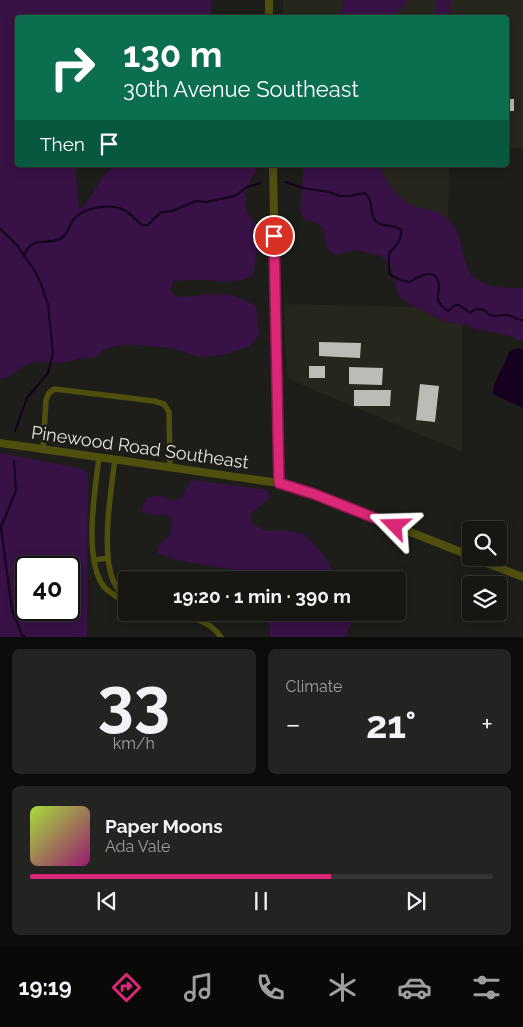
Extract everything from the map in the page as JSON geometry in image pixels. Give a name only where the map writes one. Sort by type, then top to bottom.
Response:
[{"type":"street","points":[[268,0],[269,15]]},
{"type":"street","points":[[273,167],[279,483]]},
{"type":"street","points":[[43,449],[46,400],[48,393],[54,389],[154,401],[164,404],[169,412],[170,466]]},
{"type":"street","name":"Pinewood Road Southeast","points":[[0,443],[279,483],[314,494],[462,553]]},
{"type":"street","points":[[99,457],[93,503],[94,560],[98,576],[105,588],[118,596]]},
{"type":"street","points":[[115,459],[109,510],[108,558],[112,580],[118,589]]},
{"type":"street","points":[[94,560],[108,558]]},
{"type":"street","name":"Pinewood Road Southeast","points":[[496,566],[523,577]]},
{"type":"street","points":[[201,621],[210,626],[221,637]]},
{"type":"shaded area","points":[[0,0],[211,0],[212,15],[15,15],[15,167],[75,167],[79,209],[84,206],[104,175],[114,167],[255,167],[256,173],[249,182],[245,192],[248,213],[257,233],[257,251],[253,275],[234,281],[173,281],[170,290],[177,297],[217,294],[245,300],[256,306],[259,334],[248,347],[223,355],[200,357],[171,348],[119,345],[103,350],[95,358],[59,363],[40,361],[32,363],[8,377],[0,379]]},
{"type":"shaded area","points":[[283,0],[363,0],[360,15],[283,15]]},
{"type":"shaded area","points":[[344,0],[409,0],[397,15],[341,15]]},
{"type":"shaded area","points":[[386,0],[523,0],[523,148],[509,148],[509,15],[378,15]]},
{"type":"shaded area","points":[[435,0],[451,0],[449,15],[436,15]]},
{"type":"shaded area","points":[[304,167],[380,167],[389,184],[403,200],[416,207],[435,211],[444,216],[453,225],[457,231],[467,267],[475,278],[492,286],[523,288],[523,341],[503,334],[446,322],[415,307],[399,297],[391,266],[381,256],[358,250],[334,255],[327,248],[323,228],[315,222],[304,220],[300,211]]},
{"type":"shaded area","points":[[362,167],[449,167],[448,229],[378,198]]},
{"type":"shaded area","points":[[284,304],[415,307],[446,322],[462,324],[462,452],[288,379]]},
{"type":"shaded area","points":[[518,348],[523,349],[523,408],[493,394],[495,383],[509,352]]},
{"type":"shaded area","points":[[0,453],[78,468],[88,472],[87,637],[0,637]]},
{"type":"shaded area","points":[[192,480],[267,490],[270,498],[250,514],[252,523],[266,531],[283,530],[304,534],[323,554],[333,571],[246,571],[196,564],[157,553],[160,545],[170,535],[172,518],[164,515],[141,513],[146,498],[161,495],[169,501],[180,499]]},
{"type":"shaded area","points":[[269,621],[352,621],[345,637],[270,637]]},
{"type":"building","points":[[509,99],[514,99],[514,111],[509,111]]},
{"type":"building","points":[[319,342],[361,343],[360,358],[319,356]]},
{"type":"building","points":[[309,366],[325,366],[325,378],[309,378]]},
{"type":"building","points":[[349,367],[383,368],[382,385],[349,384]]},
{"type":"building","points":[[420,384],[439,386],[435,422],[416,420]]},
{"type":"building","points":[[354,390],[391,390],[390,406],[354,406]]},
{"type":"waterway","points":[[286,182],[303,188],[329,192],[340,196],[365,193],[370,199],[373,217],[377,223],[394,226],[401,230],[399,240],[389,253],[389,273],[391,275],[410,282],[423,275],[432,274],[438,280],[439,301],[448,311],[455,305],[459,305],[470,313],[476,309],[485,310],[492,316],[507,315],[523,320]]},
{"type":"waterway","points":[[24,256],[27,249],[35,243],[62,238],[73,220],[90,209],[118,208],[129,213],[142,225],[148,225],[161,212],[172,211],[196,201],[206,202],[235,196],[247,187],[261,183]]},
{"type":"waterway","points":[[0,229],[17,245],[36,273],[41,284],[48,305],[53,353],[48,373],[27,398],[15,431]]},
{"type":"waterway","points":[[14,461],[16,491],[1,527],[12,610],[22,635],[25,637]]},
{"type":"route","points":[[274,236],[279,483],[314,494],[395,526]]}]
